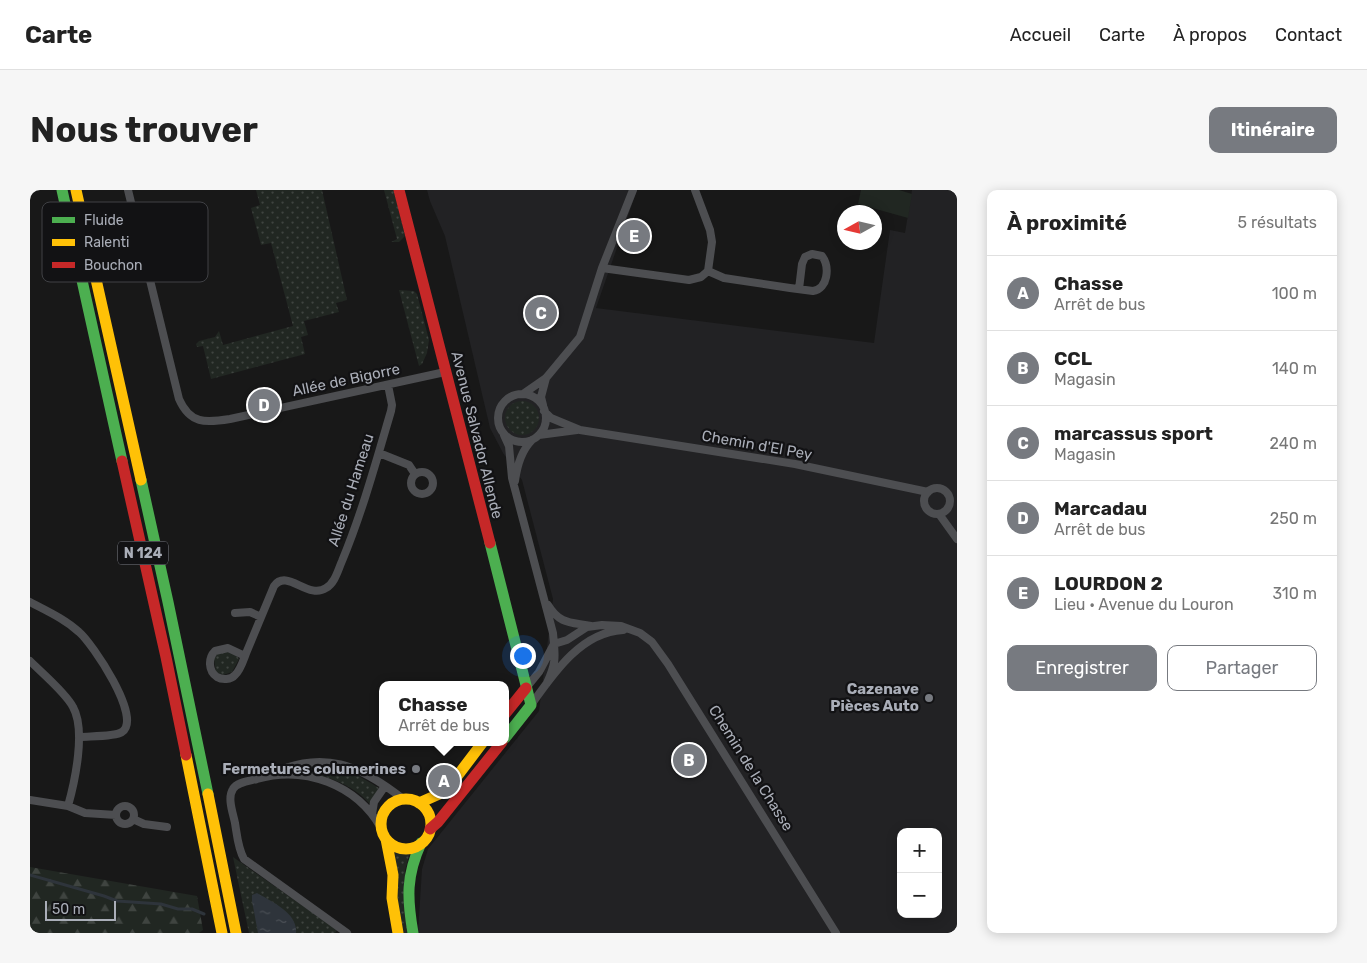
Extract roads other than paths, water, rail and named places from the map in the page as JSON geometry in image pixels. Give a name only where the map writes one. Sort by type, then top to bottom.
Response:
[{"type":"main road","name":"Avenue Salvador Allende","points":[[399,190],[526,688]]},
{"type":"main road","name":"N 124","points":[[82,282],[164,648],[222,933]]},
{"type":"main road","name":"N 124","points":[[97,282],[170,611],[236,933]]},
{"type":"main road","points":[[509,733],[531,705],[526,688]]},
{"type":"main road","points":[[509,709],[526,688]]},
{"type":"main road","points":[[419,802],[446,791],[480,746]]},
{"type":"main road","points":[[413,933],[407,889],[410,870],[421,843],[430,829],[438,822],[499,746]]},
{"type":"main road","points":[[398,933],[392,898],[393,875],[386,839],[380,822],[384,811],[395,801],[411,799],[419,802],[429,814],[430,829]]},
{"type":"main road","points":[[386,839],[392,845],[407,849],[421,843]]},
{"type":"street","points":[[523,394],[546,378],[580,337],[587,320],[602,268],[633,190]]},
{"type":"street","points":[[602,268],[688,280],[701,277],[708,271],[712,238],[695,190]]},
{"type":"street","points":[[708,271],[724,278],[799,290],[815,291],[823,286],[826,264],[822,256],[812,254],[805,257],[802,264],[799,290]]},
{"type":"street","name":"Allée de Bigorre","points":[[151,282],[179,398],[182,407],[194,418],[210,422],[230,419],[445,372]]},
{"type":"street","points":[[514,486],[525,448],[539,435],[545,423],[541,397],[546,378]]},
{"type":"street","name":"Allée du Hameau","points":[[245,656],[231,649],[218,650],[211,656],[211,669],[215,676],[220,679],[231,678],[236,674],[245,656],[274,586],[279,581],[287,581],[315,591],[324,589],[332,583],[355,529],[392,408],[388,385]]},
{"type":"street","points":[[544,409],[531,396],[515,395],[502,404],[498,420],[508,446],[514,486],[545,601],[554,644],[556,655],[548,683]]},
{"type":"street","name":"Chemin d'El Pey","points":[[544,409],[551,418],[580,430],[795,464],[928,492]]},
{"type":"street","name":"Chemin d'El Pey","points":[[539,435],[580,430]]},
{"type":"street","points":[[504,435],[517,442],[532,440]]},
{"type":"street","points":[[378,453],[409,465],[415,474]]},
{"type":"street","points":[[934,489],[941,489],[947,493],[950,499],[949,506],[945,511],[933,514],[927,510],[924,504],[928,492],[934,489]]},
{"type":"street","points":[[947,493],[957,493]]},
{"type":"street","points":[[939,514],[957,539]]},
{"type":"street","points":[[545,601],[555,615],[564,621],[593,626]]},
{"type":"street","points":[[30,602],[74,628],[94,649],[107,668],[120,696],[126,719],[125,729],[119,733],[80,737]]},
{"type":"street","points":[[235,613],[250,612],[261,617]]},
{"type":"street","name":"Chemin de la Chasse","points":[[554,644],[567,640],[581,630],[593,626],[612,625],[630,629],[646,637],[657,648],[836,933]]},
{"type":"street","points":[[531,705],[573,654],[586,642],[613,630],[630,629]]},
{"type":"street","points":[[567,640],[586,642]]},
{"type":"street","points":[[526,688],[539,672],[554,644]]},
{"type":"street","points":[[30,661],[71,702],[77,716],[80,737],[68,806]]},
{"type":"street","points":[[347,933],[244,859],[239,848],[231,792],[236,786],[270,775],[284,768],[306,762],[327,761],[349,766],[385,786],[403,799]]},
{"type":"street","points":[[270,775],[300,775],[327,781],[359,799],[381,828]]},
{"type":"street","points":[[372,814],[374,802],[385,786]]},
{"type":"street","points":[[30,800],[68,806],[85,813],[116,814]]},
{"type":"street","points":[[127,806],[134,813],[131,822],[124,824],[118,820],[116,814],[120,807],[127,806]]},
{"type":"street","points":[[133,819],[144,824],[167,827]]},
{"type":"water","points":[[257,893],[276,904],[288,914],[296,926],[296,933],[258,933],[252,901],[252,895]]},
{"type":"waterway","points":[[30,875],[117,901],[161,904],[178,909],[192,909],[204,914]]},
{"type":"place","name":"LOURDON 2","points":[[634,236]]},
{"type":"place","name":"marcassus sport","points":[[541,313]]},
{"type":"place","name":"Marcadau","points":[[264,405]]},
{"type":"place","name":"Cazenave Pièces Auto","points":[[929,698]]},
{"type":"place","name":"CCL","points":[[689,760]]},
{"type":"place","name":"Fermetures columerines","points":[[416,769]]},
{"type":"place","name":"Chasse","points":[[444,781]]}]
